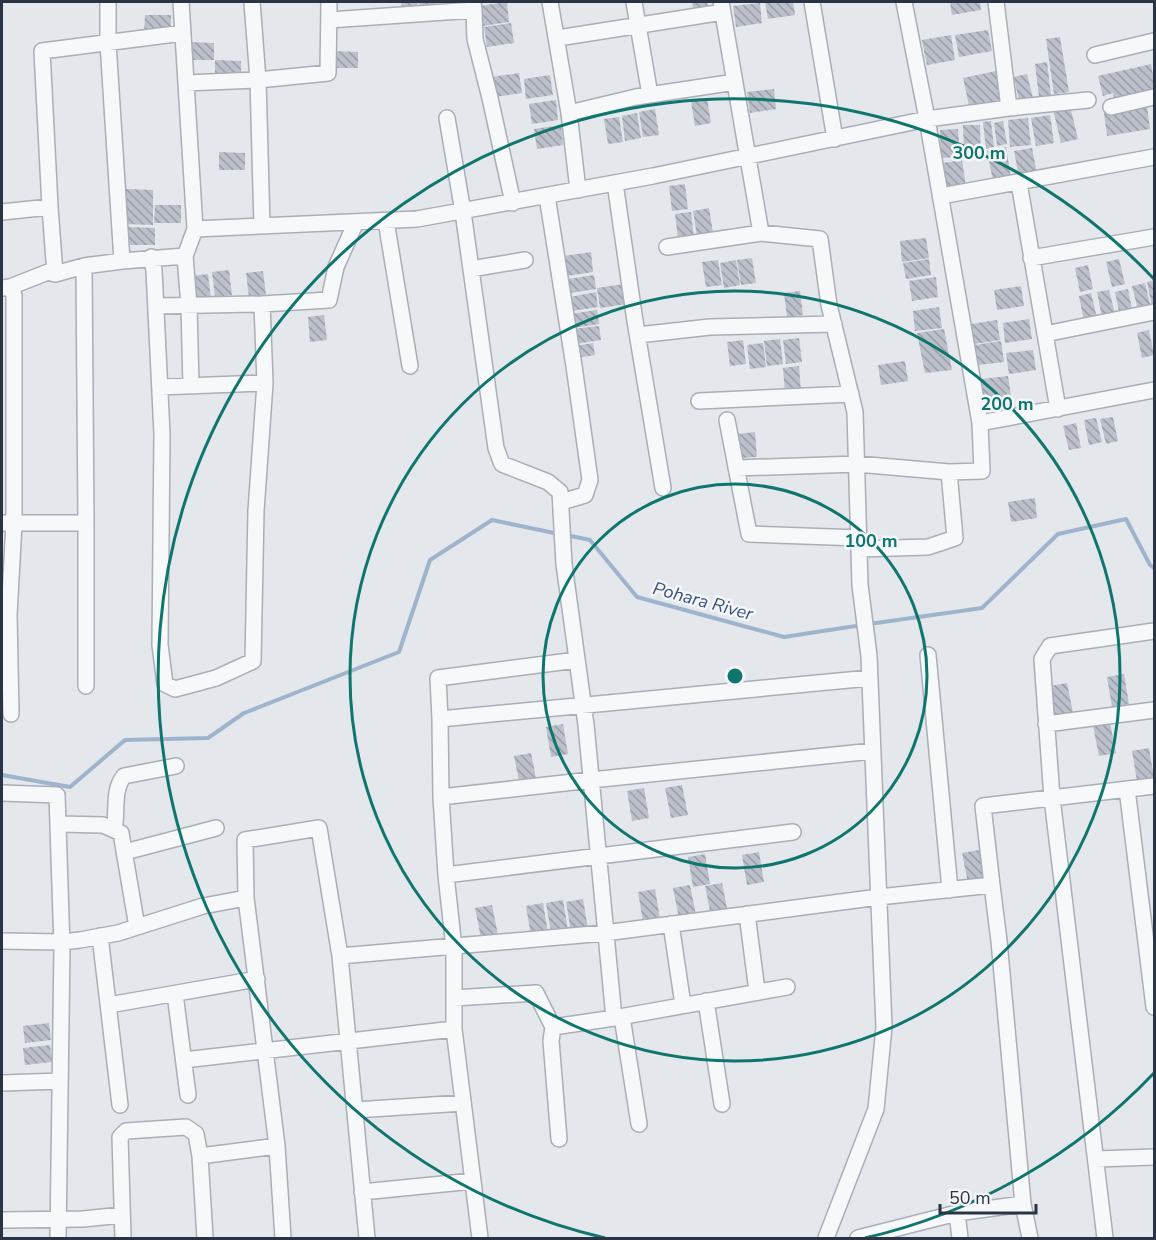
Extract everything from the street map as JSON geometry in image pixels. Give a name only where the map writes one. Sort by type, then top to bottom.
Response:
[{"type":"street","points":[[108,2],[108,43],[122,261]]},
{"type":"street","points":[[181,2],[195,229],[185,256],[191,386]]},
{"type":"street","points":[[252,2],[258,80],[262,226]]},
{"type":"street","points":[[186,83],[258,80],[328,73],[328,2]]},
{"type":"street","points":[[550,2],[558,38],[578,190]]},
{"type":"street","points":[[634,2],[650,95]]},
{"type":"street","points":[[812,2],[835,139]]},
{"type":"street","points":[[736,468],[857,464],[949,472],[982,471],[980,423],[941,196],[904,2]]},
{"type":"street","points":[[996,2],[1009,108]]},
{"type":"street","points":[[328,20],[473,6],[475,39],[513,203]]},
{"type":"street","points":[[558,38],[638,26],[722,7],[761,233]]},
{"type":"street","points":[[56,274],[42,51],[183,33]]},
{"type":"street","points":[[1095,55],[1155,41]]},
{"type":"street","points":[[569,113],[650,95],[735,82]]},
{"type":"street","points":[[1111,107],[1155,97]]},
{"type":"street","points":[[195,229],[417,219],[615,183],[927,119],[1088,100]]},
{"type":"street","points":[[447,118],[463,212],[496,448],[502,464],[548,482],[560,492],[564,564],[583,707],[605,933],[618,1017],[639,1124]]},
{"type":"street","points":[[941,196],[1155,157]]},
{"type":"street","points":[[615,183],[663,488]]},
{"type":"street","points":[[1018,183],[1058,409]]},
{"type":"street","points":[[547,196],[590,480],[585,495],[561,508]]},
{"type":"street","points":[[2,212],[50,207]]},
{"type":"street","points":[[386,221],[410,366]]},
{"type":"street","points":[[156,306],[329,300],[336,267],[356,222]]},
{"type":"street","points":[[668,247],[761,233],[820,238],[834,324],[855,412],[860,585],[869,656],[884,1027],[876,1109],[826,1239]]},
{"type":"street","points":[[1032,258],[1155,237]]},
{"type":"street","points":[[11,714],[6,696],[5,614],[8,441],[14,295],[6,287],[48,272],[56,274],[84,267],[151,257],[185,256]]},
{"type":"street","points":[[151,257],[154,270],[162,434],[160,645],[165,684],[176,689],[216,678],[253,661],[256,511],[266,383],[262,304]]},
{"type":"street","points":[[471,269],[525,260]]},
{"type":"street","points":[[84,267],[86,686]]},
{"type":"street","points":[[1045,334],[1155,312]]},
{"type":"street","points":[[638,334],[710,327],[834,324]]},
{"type":"street","points":[[160,387],[266,383]]},
{"type":"street","points":[[980,423],[1155,390]]},
{"type":"street","points":[[699,400],[851,394]]},
{"type":"street","points":[[727,420],[749,534],[859,544],[928,547],[955,538],[949,472]]},
{"type":"street","points":[[8,523],[86,523]]},
{"type":"street","points":[[1105,1239],[1052,798],[1042,660],[1050,646],[1155,631]]},
{"type":"street","points":[[928,655],[950,890]]},
{"type":"street","points":[[480,1239],[454,1029],[454,948],[441,797],[438,678],[577,660]]},
{"type":"street","points":[[440,719],[870,678]]},
{"type":"street","points":[[1046,724],[1155,710]]},
{"type":"street","points":[[441,797],[873,751]]},
{"type":"street","points":[[114,830],[117,817],[116,790],[124,776],[176,766]]},
{"type":"street","points":[[1029,1239],[1023,1204],[999,941],[983,806],[1155,786]]},
{"type":"street","points":[[1127,789],[1155,1007]]},
{"type":"street","points":[[2,794],[57,795],[62,942],[58,1239]]},
{"type":"street","points":[[58,824],[103,825],[121,833],[137,927]]},
{"type":"street","points":[[125,852],[216,828]]},
{"type":"street","points":[[283,1239],[277,1146],[246,898],[245,840],[319,828],[340,956],[367,1239]]},
{"type":"street","points":[[446,875],[793,832]]},
{"type":"street","points":[[340,956],[454,948],[605,933],[879,897],[992,885]]},
{"type":"street","points":[[2,941],[62,942],[100,936],[203,906],[246,898]]},
{"type":"street","points":[[747,914],[757,991]]},
{"type":"street","points":[[671,924],[683,1005]]},
{"type":"street","points":[[100,936],[120,1105]]},
{"type":"street","points":[[109,1005],[257,979]]},
{"type":"street","points":[[553,1027],[787,987]]},
{"type":"street","points":[[454,998],[536,993],[553,1027],[551,1041],[559,1139]]},
{"type":"street","points":[[175,994],[188,1095]]},
{"type":"street","points":[[706,1001],[722,1104]]},
{"type":"street","points":[[184,1060],[454,1029]]},
{"type":"street","points":[[2,1083],[60,1081]]},
{"type":"street","points":[[355,1110],[463,1103]]},
{"type":"street","points":[[123,1239],[120,1137],[122,1133],[186,1127],[196,1134],[200,1156],[205,1239]]},
{"type":"street","points":[[200,1156],[277,1146]]},
{"type":"street","points":[[1096,1159],[1155,1157]]},
{"type":"street","points":[[362,1192],[473,1181]]},
{"type":"street","points":[[858,1239],[957,1213],[1023,1204]]},
{"type":"street","points":[[957,1213],[960,1239]]},
{"type":"street","points":[[2,1220],[58,1220],[122,1215]]},
{"type":"building","points":[[401,2],[417,2],[418,10],[403,13]]},
{"type":"building","points":[[419,2],[435,2],[436,8],[421,10]]},
{"type":"building","points":[[507,2],[509,22],[483,26],[480,6]]},
{"type":"building","points":[[692,2],[707,2],[708,6],[693,8]]},
{"type":"building","points":[[765,2],[793,2],[795,15],[768,19]]},
{"type":"building","points":[[950,2],[980,2],[981,10],[952,15]]},
{"type":"building","points":[[760,3],[762,23],[736,27],[733,6]]},
{"type":"building","points":[[145,15],[171,15],[171,33],[144,32]]},
{"type":"building","points":[[511,23],[514,43],[487,47],[484,27]]},
{"type":"building","points":[[988,30],[992,51],[959,57],[955,35]]},
{"type":"building","points":[[951,35],[955,60],[927,65],[922,40]]},
{"type":"building","points":[[1060,37],[1069,92],[1054,94],[1046,39]]},
{"type":"building","points":[[188,42],[214,43],[214,60],[188,60]]},
{"type":"building","points":[[332,51],[358,52],[358,68],[332,68]]},
{"type":"building","points":[[215,60],[241,61],[241,78],[215,77]]},
{"type":"building","points":[[1047,62],[1051,95],[1039,97],[1035,64]]},
{"type":"building","points":[[1151,64],[1154,93],[1115,102],[1113,93],[1103,96],[1098,76]]},
{"type":"building","points":[[996,71],[1003,104],[970,110],[963,78]]},
{"type":"building","points":[[519,73],[522,93],[495,97],[492,77]]},
{"type":"building","points":[[1027,74],[1033,98],[1019,101],[1014,77]]},
{"type":"building","points":[[550,75],[553,95],[526,99],[524,79]]},
{"type":"building","points":[[774,89],[776,109],[750,113],[747,92]]},
{"type":"building","points":[[707,98],[711,123],[695,126],[691,101]]},
{"type":"building","points":[[556,100],[558,120],[532,124],[529,104]]},
{"type":"building","points":[[1070,106],[1078,139],[1061,143],[1053,109]]},
{"type":"building","points":[[1147,106],[1150,129],[1107,136],[1104,113]]},
{"type":"building","points":[[655,109],[659,135],[643,137],[639,112]]},
{"type":"building","points":[[637,113],[641,138],[625,141],[622,116]]},
{"type":"building","points":[[1050,115],[1054,143],[1036,146],[1031,118]]},
{"type":"building","points":[[619,117],[623,142],[608,144],[604,119]]},
{"type":"building","points":[[1028,118],[1031,145],[1010,147],[1008,120]]},
{"type":"building","points":[[991,121],[994,147],[986,149],[983,122]]},
{"type":"building","points":[[1003,121],[1007,144],[997,146],[994,123]]},
{"type":"building","points":[[561,125],[563,145],[537,149],[534,129]]},
{"type":"building","points":[[963,125],[980,125],[981,155],[964,155]]},
{"type":"building","points":[[958,129],[960,157],[941,158],[940,130]]},
{"type":"building","points":[[1006,147],[1011,178],[993,181],[987,151]]},
{"type":"building","points":[[1032,148],[1037,174],[1019,177],[1014,151]]},
{"type":"building","points":[[219,152],[245,153],[245,170],[219,170]]},
{"type":"building","points":[[962,160],[966,187],[947,190],[943,163]]},
{"type":"building","points":[[685,184],[688,209],[672,211],[669,186]]},
{"type":"building","points":[[126,189],[153,190],[153,225],[126,224]]},
{"type":"building","points":[[155,205],[181,205],[181,223],[154,223]]},
{"type":"building","points":[[709,208],[713,233],[697,236],[693,211]]},
{"type":"building","points":[[691,212],[694,237],[678,239],[675,214]]},
{"type":"building","points":[[128,227],[155,228],[155,245],[128,245]]},
{"type":"building","points":[[926,238],[929,258],[902,262],[900,241]]},
{"type":"building","points":[[591,252],[593,272],[567,276],[564,256]]},
{"type":"building","points":[[752,258],[756,283],[741,285],[737,260]]},
{"type":"building","points":[[929,259],[931,275],[906,279],[903,263]]},
{"type":"building","points":[[1119,259],[1125,284],[1112,287],[1106,262]]},
{"type":"building","points":[[718,260],[722,285],[706,287],[702,262]]},
{"type":"building","points":[[736,260],[740,285],[724,288],[720,263]]},
{"type":"building","points":[[1088,265],[1093,289],[1080,292],[1075,268]]},
{"type":"building","points":[[229,270],[232,295],[215,297],[212,272]]},
{"type":"building","points":[[263,271],[266,295],[249,297],[246,273]]},
{"type":"building","points":[[208,274],[211,299],[195,301],[192,276]]},
{"type":"building","points":[[594,275],[596,289],[570,293],[568,279]]},
{"type":"building","points":[[936,277],[938,297],[912,301],[909,281]]},
{"type":"building","points":[[1154,280],[1154,306],[1152,307],[1147,282]]},
{"type":"building","points":[[1145,283],[1151,308],[1138,310],[1132,286]]},
{"type":"building","points":[[624,284],[627,304],[600,308],[597,288]]},
{"type":"building","points":[[1021,286],[1024,306],[997,310],[994,290]]},
{"type":"building","points":[[1128,289],[1133,314],[1120,317],[1115,292]]},
{"type":"building","points":[[1109,290],[1115,314],[1102,317],[1097,292]]},
{"type":"building","points":[[800,291],[803,315],[787,317],[784,293]]},
{"type":"building","points":[[596,292],[598,307],[572,311],[570,297]]},
{"type":"building","points":[[1091,293],[1097,318],[1084,321],[1079,296]]},
{"type":"building","points":[[939,307],[942,328],[915,331],[913,311]]},
{"type":"building","points":[[597,310],[599,324],[573,328],[571,314]]},
{"type":"building","points":[[324,315],[327,340],[310,342],[308,317]]},
{"type":"building","points":[[1029,319],[1032,339],[1005,343],[1003,323]]},
{"type":"building","points":[[997,320],[1000,340],[974,344],[971,324]]},
{"type":"building","points":[[599,326],[601,340],[575,344],[573,329]]},
{"type":"building","points":[[944,329],[952,370],[925,373],[917,333]]},
{"type":"building","points":[[1149,330],[1154,355],[1142,358],[1137,333]]},
{"type":"building","points":[[799,338],[802,362],[786,364],[783,340]]},
{"type":"building","points":[[780,339],[783,364],[767,366],[764,341]]},
{"type":"building","points":[[743,340],[746,364],[730,366],[727,342]]},
{"type":"building","points":[[1001,341],[1004,362],[978,365],[975,345]]},
{"type":"building","points":[[593,343],[595,355],[577,358],[575,346]]},
{"type":"building","points":[[763,343],[766,367],[750,369],[747,345]]},
{"type":"building","points":[[1033,350],[1036,370],[1009,374],[1006,353]]},
{"type":"building","points":[[905,361],[908,381],[881,385],[878,365]]},
{"type":"building","points":[[799,366],[801,391],[785,393],[783,368]]},
{"type":"building","points":[[1008,376],[1011,396],[984,400],[981,379]]},
{"type":"building","points":[[1113,417],[1118,441],[1106,444],[1100,419]]},
{"type":"building","points":[[1096,418],[1102,442],[1089,445],[1084,420]]},
{"type":"building","points":[[1076,423],[1081,448],[1069,450],[1063,426]]},
{"type":"building","points":[[755,432],[757,457],[741,458],[738,434]]},
{"type":"building","points":[[1035,498],[1037,518],[1011,522],[1008,502]]},
{"type":"building","points":[[1124,674],[1129,704],[1112,707],[1107,677]]},
{"type":"building","points":[[1067,683],[1073,713],[1055,716],[1050,686]]},
{"type":"building","points":[[1110,723],[1116,753],[1099,756],[1093,726]]},
{"type":"building","points":[[563,724],[568,754],[551,757],[546,727]]},
{"type":"building","points":[[1149,748],[1154,778],[1137,781],[1132,751]]},
{"type":"building","points":[[531,753],[537,783],[520,786],[514,756]]},
{"type":"building","points":[[682,785],[688,815],[671,818],[665,788]]},
{"type":"building","points":[[644,788],[649,818],[632,821],[627,791]]},
{"type":"building","points":[[979,850],[985,880],[968,883],[962,853]]},
{"type":"building","points":[[759,852],[764,882],[747,885],[742,855]]},
{"type":"building","points":[[705,854],[710,884],[693,887],[688,857]]},
{"type":"building","points":[[722,883],[728,913],[711,916],[705,886]]},
{"type":"building","points":[[690,885],[696,915],[679,918],[673,888]]},
{"type":"building","points":[[655,889],[660,919],[643,922],[638,892]]},
{"type":"building","points":[[583,899],[588,929],[571,932],[566,902]]},
{"type":"building","points":[[563,900],[568,930],[551,933],[546,903]]},
{"type":"building","points":[[543,903],[548,933],[531,936],[526,906]]},
{"type":"building","points":[[492,905],[498,935],[481,938],[475,908]]},
{"type":"building","points":[[49,1023],[51,1040],[25,1043],[23,1026]]},
{"type":"building","points":[[50,1045],[52,1062],[25,1065],[23,1048]]},
{"type":"waterway","name":"Pohara River","points":[[869,624],[982,608],[1058,534],[1126,519],[1150,565],[1154,568]]},
{"type":"waterway","name":"Pohara River","points":[[2,775],[70,787],[125,740],[208,738],[244,713],[399,652],[430,560],[492,520],[559,534]]},
{"type":"waterway","name":"Pohara River","points":[[566,535],[590,540],[637,597],[784,637],[862,625]]}]
